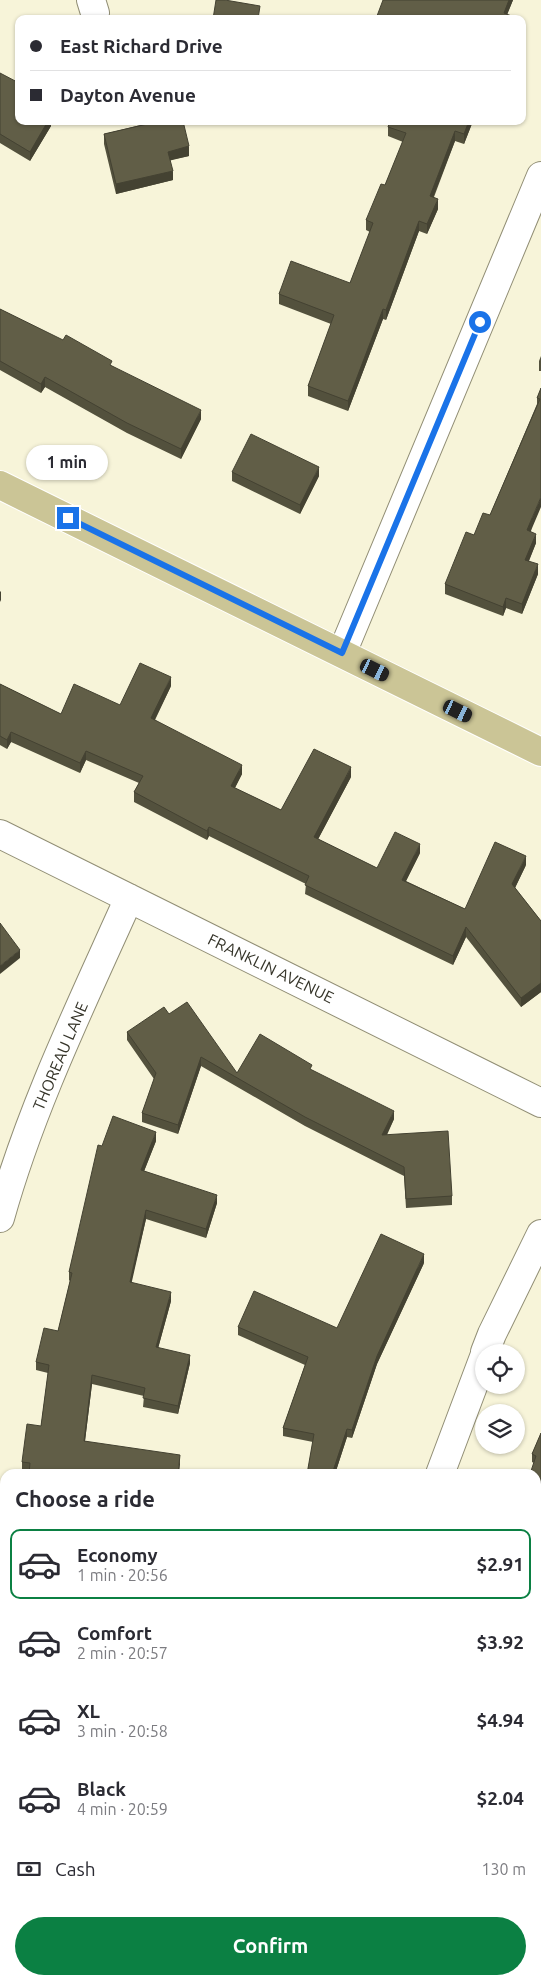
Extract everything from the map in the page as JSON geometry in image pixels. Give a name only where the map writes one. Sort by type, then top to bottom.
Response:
[{"type":"main road","points":[[0,485],[541,752]]},
{"type":"street","points":[[342,653],[541,176]]},
{"type":"street","name":"FRANKLIN AVENUE","points":[[0,834],[541,1103]]},
{"type":"street","name":"THOREAU LANE","points":[[0,1218],[21,1152],[56,1061],[129,898]]},
{"type":"street","points":[[488,1344],[541,1234]]},
{"type":"street","points":[[442,1469],[475,1381]]},
{"type":"building","points":[[216,0],[260,6],[259,15],[214,15]]},
{"type":"building","points":[[383,0],[509,0],[504,13],[509,15],[377,15]]},
{"type":"building","points":[[0,73],[15,81],[15,125],[46,125],[30,152],[0,134]]},
{"type":"building","points":[[143,125],[184,125],[189,146],[168,152],[173,171],[116,184],[104,134]]},
{"type":"building","points":[[389,125],[467,125],[464,134],[455,131],[430,196],[438,199],[427,224],[419,221],[386,310],[383,309],[348,401],[308,386],[334,315],[279,294],[291,261],[350,283],[373,223],[366,220],[381,184],[385,185],[406,133],[388,127]]},
{"type":"building","points":[[0,309],[63,340],[66,335],[112,361],[110,365],[201,410],[181,449],[127,423],[45,377],[41,384],[0,361]]},
{"type":"building","points":[[541,388],[541,497],[527,530],[536,534],[525,560],[538,564],[522,604],[506,598],[503,607],[445,584],[466,532],[474,535],[483,513],[490,515],[540,399],[537,398]]},
{"type":"building","points":[[251,434],[319,467],[300,505],[232,472]]},
{"type":"building","points":[[140,663],[171,677],[151,718],[242,765],[231,786],[281,810],[314,749],[351,767],[314,837],[377,868],[395,832],[420,844],[402,880],[465,909],[495,842],[526,856],[512,884],[541,921],[541,983],[521,998],[466,927],[453,956],[305,885],[309,876],[209,827],[207,831],[134,792],[143,776],[86,751],[80,763],[11,732],[7,740],[0,736],[0,684],[61,714],[74,684],[120,705]]},
{"type":"building","points":[[0,923],[20,950],[0,966]]},
{"type":"building","points":[[187,1002],[237,1073],[260,1034],[312,1065],[310,1069],[394,1111],[382,1135],[448,1131],[452,1196],[406,1199],[404,1167],[305,1117],[201,1057],[178,1125],[142,1113],[156,1073],[127,1032],[164,1007],[169,1014]]},
{"type":"building","points":[[113,1116],[156,1132],[141,1170],[217,1195],[206,1229],[146,1210],[130,1282],[171,1292],[156,1347],[190,1355],[178,1406],[143,1398],[145,1388],[92,1375],[84,1441],[180,1455],[179,1469],[29,1469],[30,1463],[22,1462],[27,1424],[41,1426],[49,1365],[36,1362],[44,1328],[58,1331],[72,1273],[69,1272],[98,1145],[102,1146]]},
{"type":"building","points":[[381,1234],[424,1254],[377,1356],[352,1430],[347,1429],[334,1469],[308,1469],[314,1434],[283,1428],[308,1357],[238,1327],[254,1291],[337,1328]]},
{"type":"building","points":[[541,1433],[541,1469],[532,1469],[536,1456],[532,1454]]},
{"type":"route","points":[[68,518],[342,653],[480,322]]}]
